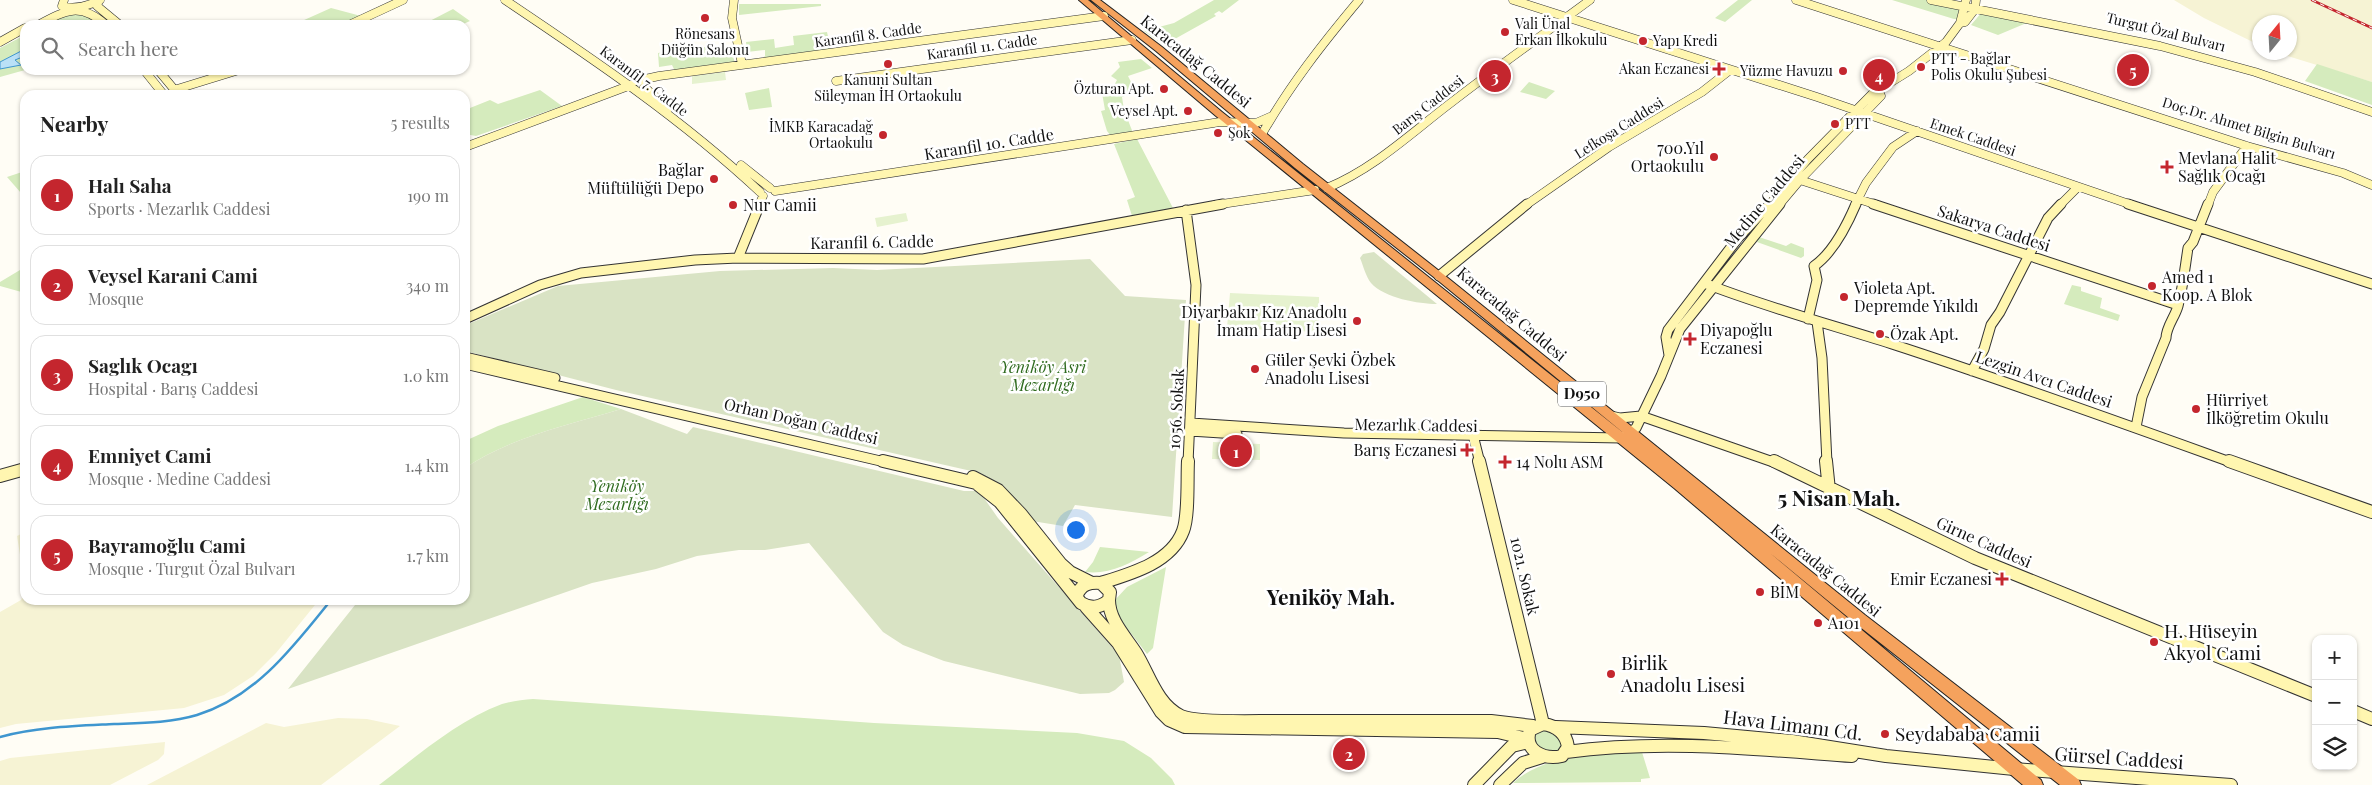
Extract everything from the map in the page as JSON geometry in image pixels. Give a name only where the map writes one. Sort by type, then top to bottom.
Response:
[{"type":"highway","name":"Karacadağ Caddesi","points":[[1083,0],[1132,40],[1245,125],[1321,189],[1439,276],[1611,416],[1630,439],[2035,785]]},
{"type":"highway","name":"Karacadağ Caddesi","points":[[1095,0],[1159,49],[1245,125],[1579,406],[1630,439],[2073,785]]},
{"type":"street","points":[[49,20],[100,0]]},
{"type":"street","points":[[100,0],[97,6],[114,20]]},
{"type":"street","points":[[360,20],[403,0]]},
{"type":"street","name":"Karanfil 7. Cadde","points":[[505,0],[633,83],[658,97],[772,190]]},
{"type":"street","name":"Karanfil 7. Cadde","points":[[516,0],[633,83],[741,174],[761,194]]},
{"type":"street","points":[[734,0],[732,18],[742,64]]},
{"type":"street","points":[[1208,124],[1245,125],[1260,122],[1272,116],[1315,52],[1359,0]]},
{"type":"street","name":"Emek Caddesi","points":[[1512,0],[1861,112],[2197,228],[2372,284]]},
{"type":"street","name":"Emek Caddesi","points":[[1520,0],[1561,14],[1564,17]]},
{"type":"street","name":"Barış Caddesi","points":[[1321,189],[1348,179],[1378,160],[1452,102],[1509,62],[1564,17],[1590,0]]},
{"type":"street","name":"Doç.Dr. Ahmet Bilgin Bulvarı","points":[[1796,0],[2231,138],[2322,164],[2372,184]]},
{"type":"street","name":"Doç.Dr. Ahmet Bilgin Bulvarı","points":[[1803,0],[2247,146],[2343,173],[2372,184]]},
{"type":"street","name":"Turgut Özal Bulvarı","points":[[1931,0],[1965,3]]},
{"type":"street","name":"Turgut Özal Bulvarı","points":[[1948,0],[2102,28],[2212,55],[2372,108]]},
{"type":"street","points":[[41,20],[58,10],[63,2],[76,8],[88,10],[100,20]]},
{"type":"street","points":[[1960,23],[1965,3]]},
{"type":"street","name":"Medine Caddesi","points":[[1630,439],[1661,376],[1680,330],[1708,285],[1861,112],[1881,96],[1879,91],[1909,71],[1941,45],[1960,23],[1965,22],[1976,5]]},
{"type":"street","name":"Turgut Özal Bulvarı","points":[[1976,5],[2213,59],[2372,112]]},
{"type":"street","name":"Karanfil 8. Cadde","points":[[470,145],[633,83],[659,76],[1104,16]]},
{"type":"street","points":[[0,43],[20,33]]},
{"type":"street","name":"Karanfil 11. Cadde","points":[[836,80],[1132,40]]},
{"type":"street","name":"Lefkoşa Caddesi","points":[[1439,276],[1521,209],[1607,148],[1702,94],[1730,70]]},
{"type":"street","points":[[148,75],[160,90]]},
{"type":"street","points":[[162,75],[174,90]]},
{"type":"street","points":[[184,90],[225,75]]},
{"type":"street","points":[[1708,285],[1738,238],[1774,201],[1808,159],[1861,112]]},
{"type":"street","points":[[1245,125],[1272,116]]},
{"type":"street","name":"Karanfil 10. Cadde","points":[[761,194],[772,190],[1208,124],[1245,125]]},
{"type":"street","points":[[1829,490],[1824,435],[1822,358],[1812,320],[1817,280],[1814,266],[1823,260],[1836,239],[1843,232],[1869,179],[1893,147],[1918,131]]},
{"type":"street","points":[[2136,427],[2142,397],[2178,305],[2184,262],[2197,228],[2220,180],[2247,146]]},
{"type":"street","name":"Sakarya Caddesi","points":[[1800,180],[2178,305]]},
{"type":"street","points":[[1972,371],[1984,349],[1991,325],[2000,312],[2048,218],[2078,187]]},
{"type":"street","name":"Karanfil 6. Cadde","points":[[470,317],[540,285],[581,273],[738,258],[923,259],[1186,210],[1321,189]]},
{"type":"street","points":[[738,258],[761,194]]},
{"type":"street","name":"1056. Sokak","points":[[1102,588],[1165,554],[1180,540],[1184,529],[1191,427],[1196,285],[1186,210]]},
{"type":"street","name":"Lezgin Avcı Caddesi","points":[[1708,285],[1972,371],[2136,427],[2372,512]]},
{"type":"street","name":"Orhan Doğan Caddesi","points":[[470,358],[985,480],[1002,493],[1061,564],[1070,572],[1102,588]]},
{"type":"street","points":[[470,365],[976,483],[996,498],[1058,575],[1077,595],[1081,603],[1114,636],[1161,712],[1169,720],[1185,727],[1498,732],[1527,741],[1536,753],[1542,757]]},
{"type":"street","points":[[1611,416],[1620,418],[1641,416]]},
{"type":"street","name":"Girne Caddesi","points":[[1641,416],[1773,461],[1829,490],[1912,526],[1946,545],[1975,558],[2312,694]]},
{"type":"street","name":"Mezarlık Caddesi","points":[[1191,427],[1344,439],[1630,439]]},
{"type":"street","name":"1021. Sokak","points":[[1474,438],[1544,726]]},
{"type":"street","points":[[0,470],[20,464]]},
{"type":"street","points":[[0,476],[20,470]]},
{"type":"street","points":[[1077,595],[1081,587],[1102,588],[1101,606],[1085,606]]},
{"type":"street","name":"Hava Limanı Cd.","points":[[1102,588],[1113,619],[1156,691],[1171,710],[1183,717],[1228,721],[1482,721],[1544,726],[1704,733],[1792,741],[1886,756]]},
{"type":"street","points":[[2357,713],[2372,719]]},
{"type":"street","points":[[1500,785],[1523,763],[1542,757],[1556,758],[1566,752],[1568,741],[1544,726],[1530,730],[1527,741]]},
{"type":"street","points":[[1474,785],[1512,746],[1527,741]]},
{"type":"street","name":"Hava Limanı Cd.","points":[[1566,752],[1588,748],[1647,744],[1864,757],[1886,756]]},
{"type":"street","name":"Gürsel Caddesi","points":[[1886,756],[2014,769],[2231,785]]},
{"type":"shaded area","points":[[2174,0],[2372,0],[2372,82],[2297,59],[2297,15],[2252,15],[2252,42],[2204,18]]},
{"type":"shaded area","points":[[20,534],[20,555],[17,536]]},
{"type":"shaded area","points":[[20,601],[20,605],[315,605],[276,653],[253,676],[224,695],[184,708],[16,724],[0,728],[0,612]]},
{"type":"shaded area","points":[[338,718],[367,719],[400,726],[321,785],[147,785],[266,723],[284,727]]},
{"type":"shaded area","points":[[165,742],[164,754],[158,760],[110,785],[0,785],[0,761],[10,758]]},
{"type":"green space","points":[[1214,0],[1239,0],[1222,13],[1219,11],[1214,14],[1216,16],[1164,45],[1144,31],[1174,23]]},
{"type":"green space","points":[[1738,0],[1752,0],[1725,22],[1715,18]]},
{"type":"green space","points":[[1892,0],[1926,0],[1960,7],[1957,19],[1954,19]]},
{"type":"green space","points":[[739,4],[821,4],[821,6],[739,15]]},
{"type":"green space","points":[[331,8],[361,16],[353,20],[304,20]]},
{"type":"green space","points":[[453,9],[469,20],[432,20]]},
{"type":"green space","points":[[72,10],[88,15],[92,20],[53,20]]},
{"type":"green space","points":[[1982,12],[2029,22],[1998,35],[1971,25]]},
{"type":"green space","points":[[827,32],[831,50],[762,59],[765,56],[765,50],[747,52],[746,42],[774,39],[775,48],[794,45],[793,36]]},
{"type":"green space","points":[[20,38],[20,71],[0,77],[0,48]]},
{"type":"green space","points":[[714,46],[717,56],[732,53],[735,63],[675,71],[672,65],[659,67],[658,53]]},
{"type":"green space","points":[[1141,59],[1152,68],[1128,76],[1136,92],[1122,97],[1124,110],[1133,133],[1111,136],[1107,131],[1101,111],[1105,110],[1102,93],[1104,91],[1111,91],[1117,80],[1111,76],[1120,67],[1118,62]]},
{"type":"green space","points":[[2317,64],[2372,82],[2372,105],[2305,81]]},
{"type":"green space","points":[[725,72],[726,80],[692,84],[692,76]]},
{"type":"green space","points":[[1529,82],[1555,91],[1546,99],[1520,92]]},
{"type":"green space","points":[[769,88],[772,107],[749,110],[745,93]]},
{"type":"green space","points":[[540,90],[562,106],[476,136],[470,135],[470,108],[490,100],[498,104]]},
{"type":"green space","points":[[1137,139],[1173,208],[1132,216],[1127,200],[1135,197],[1114,144]]},
{"type":"green space","points":[[20,173],[20,192],[7,177]]},
{"type":"green space","points":[[906,213],[908,221],[877,227],[875,218]]},
{"type":"green space","points":[[1759,237],[1786,246],[1791,243],[1804,248],[1804,256],[1801,258],[1757,242]]},
{"type":"green space","points":[[1374,252],[1437,304],[1402,299],[1384,293],[1377,288],[1369,280],[1360,258],[1363,254]]},
{"type":"green space","name":"Yeniköy Asri Mezarlığı","points":[[1090,259],[1125,296],[1186,300],[1172,517],[1075,505],[1063,526],[1032,521],[1002,486],[980,473],[616,390],[470,352],[470,323],[558,286],[720,271],[833,268],[877,270]]},
{"type":"green space","points":[[20,270],[20,292],[0,286],[0,282]]},
{"type":"green space","points":[[2072,285],[2081,287],[2081,291],[2102,298],[2100,308],[2120,315],[2118,321],[2064,304]]},
{"type":"green space","points":[[1230,293],[1319,297],[1319,332],[1227,328]]},
{"type":"green space","points":[[583,397],[621,409],[521,440],[501,448],[470,465],[470,439],[498,426]]},
{"type":"green space","name":"Yeniköy Mezarlığı","points":[[621,409],[687,434],[693,427],[964,491],[979,491],[998,518],[1119,655],[1124,682],[1109,693],[1080,694],[944,661],[903,645],[883,632],[809,543],[765,550],[739,550],[697,556],[656,569],[592,583],[288,689],[355,605],[470,605],[470,465],[501,448]]},
{"type":"green space","points":[[1213,442],[1260,444],[1260,460],[1212,459]]},
{"type":"green space","points":[[1100,547],[1149,552],[1111,570],[1085,572],[1093,562]]},
{"type":"green space","points":[[1166,567],[1153,648],[1147,654],[1116,614],[1115,600],[1127,587]]},
{"type":"green space","points":[[533,699],[874,723],[1077,733],[1124,741],[1151,758],[1172,779],[1175,785],[379,785],[453,729],[485,711],[514,701]]},
{"type":"green space","points":[[1541,730],[1555,732],[1562,743],[1560,751],[1553,755],[1534,746],[1534,734]]},
{"type":"green space","points":[[1641,749],[1650,778],[1641,779],[1641,782],[1513,783],[1526,773],[1540,766],[1557,761],[1591,754]]},
{"type":"water","points":[[20,52],[20,58],[15,60],[20,65],[0,69],[0,62]]},
{"type":"waterway","points":[[0,737],[28,731],[85,725],[166,721],[187,718],[218,707],[256,683],[288,652],[327,605]]},
{"type":"railway","points":[[2312,0],[2372,28]]},
{"type":"place","name":"Rönesans Düğün Salonu","points":[[705,18]]},
{"type":"place","name":"Vali Ünal Erkan İlkokulu","points":[[1505,32]]},
{"type":"place","name":"Yapı Kredi","points":[[1643,41]]},
{"type":"place","name":"Kanuni Sultan Süleyman İH Ortaokulu","points":[[888,64]]},
{"type":"place","name":"PTT - Bağlar Polis Okulu Şubesi","points":[[1921,67]]},
{"type":"place","name":"Akan Eczanesi","points":[[1719,69]]},
{"type":"place","name":"Bayramoğlu Cami","points":[[2133,70]]},
{"type":"place","name":"Yüzme Havuzu","points":[[1843,71]]},
{"type":"place","name":"Emniyet Cami","points":[[1879,75]]},
{"type":"place","name":"Saglık Ocagı","points":[[1495,76]]},
{"type":"place","name":"Özturan Apt.","points":[[1164,89]]},
{"type":"place","name":"Veysel Apt.","points":[[1188,111]]},
{"type":"place","name":"PTT","points":[[1835,124]]},
{"type":"place","name":"Şok","points":[[1218,133]]},
{"type":"place","name":"İMKB Karacadağ Ortaokulu","points":[[883,135]]},
{"type":"place","name":"700.Yıl Ortaokulu","points":[[1714,157]]},
{"type":"place","name":"Mevlana Halit Sağlık Ocağı","points":[[2167,167]]},
{"type":"place","name":"Bağlar Müftülüğü Depo","points":[[714,179]]},
{"type":"place","name":"Nur Camii","points":[[733,205]]},
{"type":"place","name":"Amed 1 Koop. A Blok","points":[[2152,286]]},
{"type":"place","name":"Violeta Apt. Depremde Yıkıldı","points":[[1844,297]]},
{"type":"place","name":"Diyarbakır Kız Anadolu İmam Hatip Lisesi","points":[[1357,321]]},
{"type":"place","name":"Özak Apt.","points":[[1880,334]]},
{"type":"place","name":"Diyapoğlu Eczanesi","points":[[1690,339]]},
{"type":"place","name":"Güler Şevki Özbek Anadolu Lisesi","points":[[1255,369]]},
{"type":"place","name":"Hürriyet İlköğretim Okulu","points":[[2196,409]]},
{"type":"place","name":"Barış Eczanesi","points":[[1467,450]]},
{"type":"place","name":"Halı Saha","points":[[1236,451]]},
{"type":"place","name":"14 Nolu ASM","points":[[1505,462]]},
{"type":"place","name":"Emir Eczanesi","points":[[2002,579]]},
{"type":"place","name":"BİM","points":[[1760,592]]},
{"type":"place","name":"A101","points":[[1818,623]]},
{"type":"place","name":"H. Hüseyin Akyol Cami","points":[[2154,642]]},
{"type":"place","name":"Birlik Anadolu Lisesi","points":[[1611,674]]},
{"type":"place","name":"Seydababa Camii","points":[[1885,734]]},
{"type":"place","name":"Veysel Karani Cami","points":[[1349,754]]},
{"type":"district","name":"5 Nisan Mah.","points":[[1839,499]]},
{"type":"district","name":"Yeniköy Mah.","points":[[1331,598]]}]
